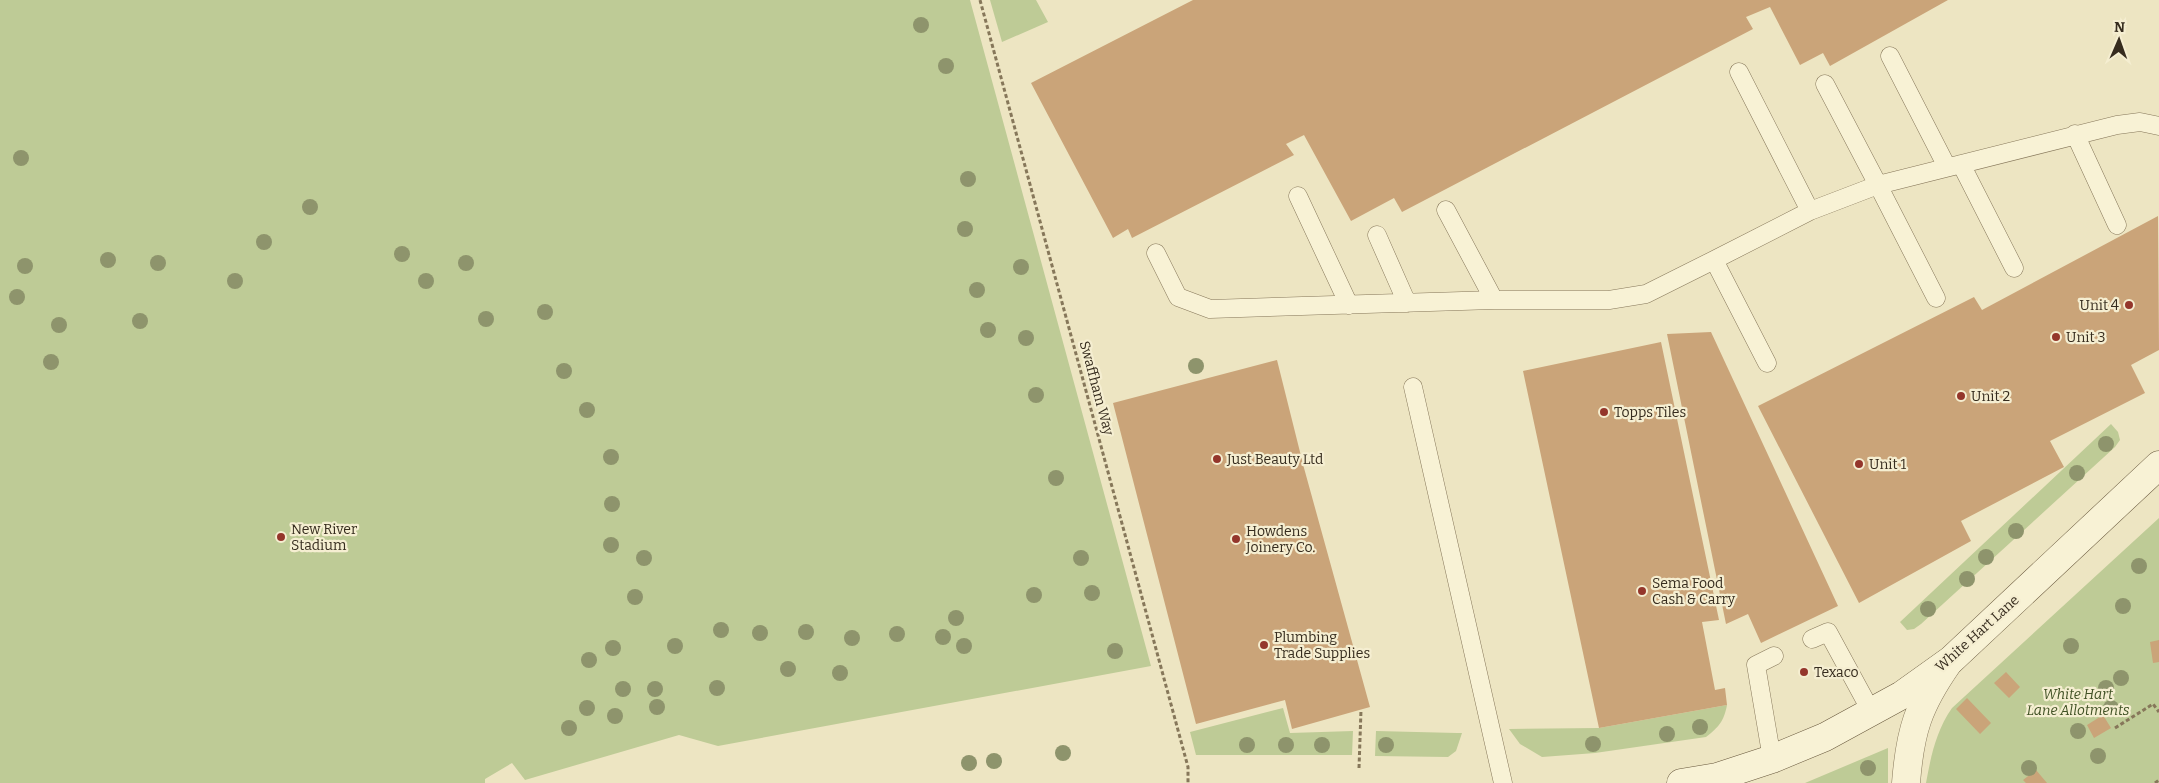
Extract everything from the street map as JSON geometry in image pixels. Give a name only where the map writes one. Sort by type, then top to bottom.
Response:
[{"type":"street","name":"White Hart Lane","points":[[1681,783],[1717,777],[1772,759],[1825,737],[1902,695],[1951,660],[2159,465]]},
{"type":"street","points":[[1906,783],[1909,748],[1914,724],[1930,689],[1951,660]]},
{"type":"lane","points":[[1890,56],[2014,268]]},
{"type":"lane","points":[[1740,72],[1810,211]]},
{"type":"lane","points":[[1825,84],[1936,298]]},
{"type":"lane","points":[[1156,252],[1178,297],[1210,309],[1494,300],[1609,300],[1646,294],[1810,211],[1878,185],[2075,134],[2140,122],[2159,126]]},
{"type":"lane","points":[[2075,134],[2117,225]]},
{"type":"lane","points":[[1298,196],[1349,305]]},
{"type":"lane","points":[[1446,210],[1494,300]]},
{"type":"lane","points":[[1377,235],[1408,303]]},
{"type":"lane","points":[[1714,260],[1766,363]]},
{"type":"lane","points":[[1413,387],[1503,783]]},
{"type":"lane","points":[[1812,640],[1828,632],[1856,687],[1872,713]]},
{"type":"lane","points":[[1772,759],[1756,664],[1774,656]]},
{"type":"path","name":"Swaffham Way","points":[[980,0],[1188,768],[1188,783]]},
{"type":"path","points":[[2115,728],[2153,704],[2159,712]]},
{"type":"path","points":[[1359,768],[1361,710]]},
{"type":"path","points":[[2155,783],[2159,780]]},
{"type":"green space","points":[[0,0],[970,0],[1151,666],[718,746],[679,735],[525,780],[512,763],[485,779],[485,783],[0,783]]},
{"type":"green space","points":[[990,0],[1036,0],[1048,22],[1002,42]]},
{"type":"green space","points":[[2111,424],[2118,432],[2120,440],[2115,447],[1921,624],[1914,629],[1907,630],[1900,622]]},
{"type":"green space","name":"White Hart Lane Allotments","points":[[2159,518],[2159,783],[1926,783],[1938,735],[1952,708]]},
{"type":"green space","points":[[1727,705],[1720,723],[1706,737],[1595,753],[1542,757],[1520,744],[1509,729],[1599,728]]},
{"type":"green space","points":[[1283,708],[1290,733],[1353,731],[1352,755],[1196,755],[1190,732]]},
{"type":"green space","points":[[1376,731],[1462,733],[1456,751],[1448,757],[1375,756]]},
{"type":"green space","points":[[1888,748],[1888,783],[1805,783]]},
{"type":"building","points":[[1193,0],[1948,0],[1830,66],[1823,53],[1800,65],[1770,7],[1746,17],[1753,29],[1402,212],[1394,198],[1351,221],[1304,135],[1286,144],[1294,155],[1132,238],[1128,229],[1113,238],[1031,83]]},
{"type":"building","points":[[2158,216],[2159,350],[2131,365],[2145,393],[2050,441],[2064,467],[1961,521],[1971,541],[1859,603],[1758,406],[1974,297],[1982,310]]},
{"type":"building","points":[[1711,332],[1838,606],[1761,643],[1748,614],[1726,624],[1667,334]]},
{"type":"building","points":[[1661,342],[1719,620],[1702,622],[1715,690],[1725,688],[1727,705],[1599,728],[1523,371]]},
{"type":"building","points":[[1277,360],[1304,468],[1370,707],[1292,729],[1285,700],[1196,724],[1113,403]]},
{"type":"building","points":[[2159,640],[2159,662],[2153,663],[2150,642]]},
{"type":"building","points":[[2006,672],[2020,687],[2009,698],[1994,683]]},
{"type":"building","points":[[1967,698],[1991,723],[1980,734],[1956,709]]},
{"type":"building","points":[[2103,715],[2111,728],[2094,738],[2087,725]]},
{"type":"building","points":[[2036,770],[2047,783],[2026,783],[2023,780]]},
{"type":"place","name":"Unit 4","points":[[2129,305]]},
{"type":"place","name":"Unit 3","points":[[2056,337]]},
{"type":"place","name":"Unit 2","points":[[1961,396]]},
{"type":"place","name":"Topps Tiles","points":[[1604,412]]},
{"type":"place","name":"Just Beauty Ltd","points":[[1217,459]]},
{"type":"place","name":"Unit 1","points":[[1859,464]]},
{"type":"place","name":"New River Stadium","points":[[281,537]]},
{"type":"place","name":"Howdens Joinery Co.","points":[[1236,539]]},
{"type":"place","name":"Sema Food Cash & Carry","points":[[1642,591]]},
{"type":"place","name":"Plumbing Trade Supplies","points":[[1264,645]]},
{"type":"place","name":"Texaco","points":[[1804,672]]}]
